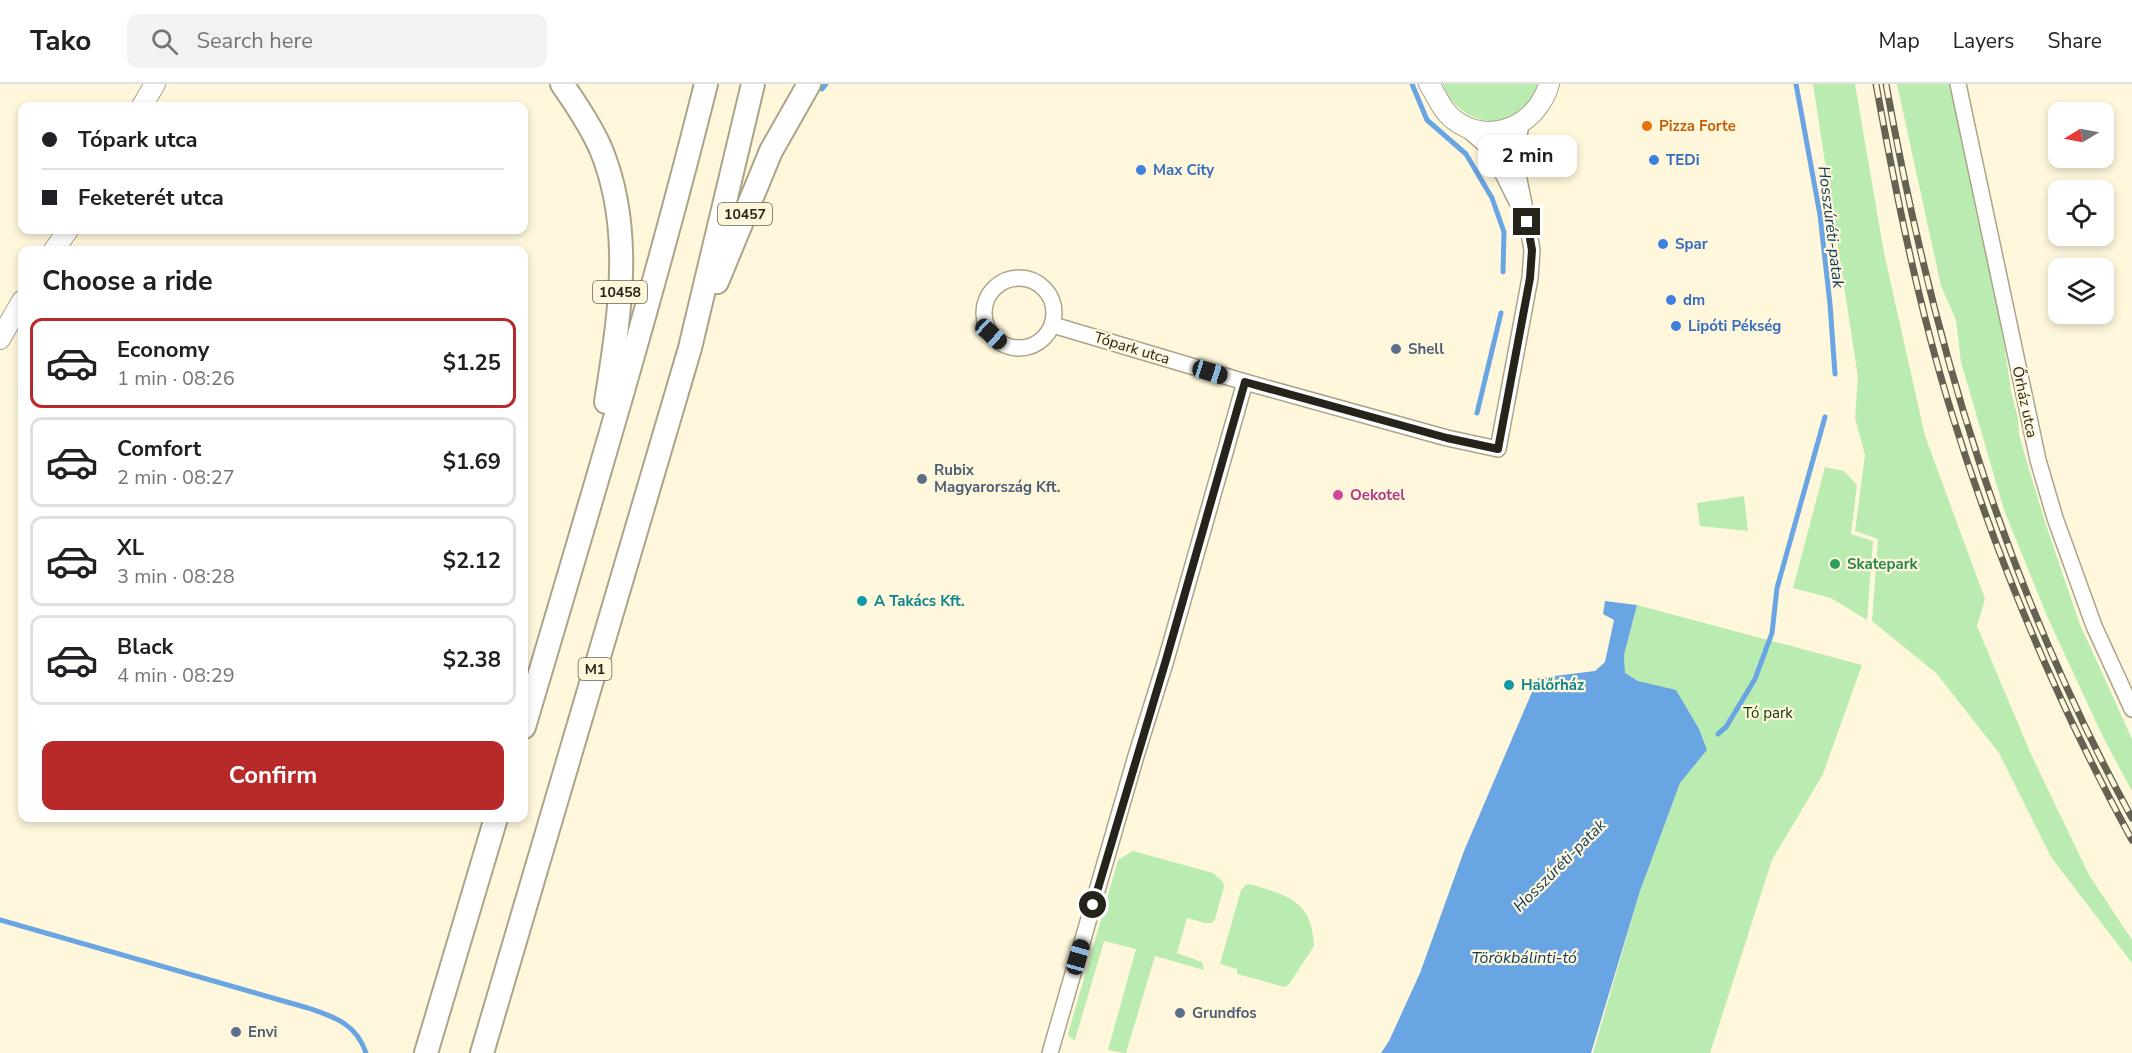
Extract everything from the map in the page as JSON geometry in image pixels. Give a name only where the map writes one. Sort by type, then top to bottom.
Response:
[{"type":"highway","name":"10458","points":[[562,84],[600,147],[613,188],[621,241],[621,279],[616,340],[588,510]]},
{"type":"highway","points":[[528,713],[588,510],[706,84]]},
{"type":"highway","name":"M1","points":[[482,1053],[690,348],[753,84]]},
{"type":"highway","name":"10457","points":[[690,348],[771,151],[809,84]]},
{"type":"highway","points":[[426,1053],[495,822]]},
{"type":"main road","points":[[144,102],[155,84]]},
{"type":"main road","points":[[1431,86],[1445,112],[1464,126],[1486,132],[1498,132],[1521,124],[1536,111],[1550,88]]},
{"type":"main road","points":[[0,339],[18,308]]},
{"type":"street","name":"Őrház utca","points":[[1958,84],[2038,460],[2055,518],[2094,626],[2132,709]]},
{"type":"street","points":[[1521,124],[1515,160],[1527,222]]},
{"type":"street","points":[[1464,126],[1491,150],[1527,222]]},
{"type":"street","name":"Tópark utca","points":[[1053,325],[1245,382],[1447,438],[1498,449],[1530,278],[1532,250],[1527,222]]},
{"type":"street","points":[[1028,279],[1044,288],[1054,305],[1053,325],[1045,338],[1032,346],[1017,349],[1002,344],[991,334],[985,320],[985,304],[992,291],[1008,280],[1028,279]]},
{"type":"street","points":[[1050,1053],[1245,382]]},
{"type":"green space","points":[[1443,84],[1539,84],[1532,99],[1521,112],[1496,121],[1482,120],[1459,108],[1449,97]]},
{"type":"green space","points":[[1813,84],[1855,84],[1884,253],[1925,436],[1985,599],[1977,626],[2030,752],[2089,875],[2132,940],[2132,963],[2051,857],[1999,753],[1936,673],[1872,621],[1878,539],[1855,531],[1865,455],[1855,418],[1858,377]]},
{"type":"green space","points":[[1897,84],[1951,84],[1984,246],[1996,288],[2019,435],[2045,522],[2079,622],[2132,739],[2132,791],[2103,737],[2047,616],[2004,510],[1961,362],[1956,320],[1941,286]]},
{"type":"green space","name":"Skatepark","points":[[1825,467],[1844,471],[1857,485],[1851,534],[1873,541],[1867,620],[1831,598],[1793,588]]},
{"type":"green space","points":[[1744,496],[1748,531],[1700,526],[1697,503]]},
{"type":"green space","name":"Tó park","points":[[1637,605],[1862,665],[1823,774],[1772,860],[1710,1053],[1593,1053],[1640,891],[1680,783],[1707,750],[1638,681],[1625,673],[1624,655]]},
{"type":"green space","points":[[1133,851],[1213,873],[1223,882],[1224,887],[1212,923],[1187,918],[1177,953],[1202,962],[1204,970],[1155,956],[1126,1053],[1124,1053],[1108,1050],[1136,949],[1104,941],[1075,1040],[1068,1034],[1118,860]]},
{"type":"green space","points":[[1250,884],[1276,892],[1296,902],[1308,919],[1314,946],[1285,987],[1237,974],[1237,969],[1220,964],[1241,890]]},
{"type":"water","name":"Törökbálinti-tó","points":[[1605,601],[1637,605],[1624,655],[1625,673],[1638,681],[1676,690],[1699,729],[1707,750],[1680,783],[1640,891],[1591,1053],[1381,1053],[1389,1041],[1420,973],[1464,851],[1538,678],[1595,671],[1605,662],[1614,620],[1603,614]]},
{"type":"waterway","points":[[822,89],[826,84]]},
{"type":"waterway","points":[[1412,84],[1427,120],[1466,154],[1492,198],[1504,232],[1503,272]]},
{"type":"waterway","name":"Hosszúréti-patak","points":[[1796,84],[1820,215],[1835,374]]},
{"type":"waterway","points":[[1477,413],[1501,313]]},
{"type":"waterway","name":"Hosszúréti-patak","points":[[1718,734],[1726,727],[1755,679],[1772,633],[1777,588],[1825,417]]},
{"type":"waterway","points":[[0,920],[318,1011],[350,1028],[362,1043],[366,1053]]},
{"type":"railway","points":[[1876,84],[1918,290],[1939,371],[1969,467],[2009,576],[2054,683],[2132,840]]},
{"type":"railway","points":[[1886,84],[1926,275],[1979,461],[2011,552],[2047,642],[2087,731],[2132,818]]},
{"type":"place","name":"Pizza Forte","points":[[1647,126]]},
{"type":"place","name":"TEDi","points":[[1654,160]]},
{"type":"place","name":"Max City","points":[[1141,170]]},
{"type":"place","name":"Spar","points":[[1663,244]]},
{"type":"place","name":"dm","points":[[1671,300]]},
{"type":"place","name":"Lipóti Pékség","points":[[1676,326]]},
{"type":"place","name":"Shell","points":[[1396,349]]},
{"type":"place","name":"Rubix Magyarország Kft.","points":[[922,479]]},
{"type":"place","name":"Oekotel","points":[[1338,495]]},
{"type":"place","name":"Skatepark","points":[[1835,564]]},
{"type":"place","name":"A Takács Kft.","points":[[862,601]]},
{"type":"place","name":"Halőrház","points":[[1509,685]]},
{"type":"place","name":"Grundfos","points":[[1180,1013]]},
{"type":"place","name":"Envi","points":[[236,1032]]},
{"type":"route","points":[[1093,905],[1245,382],[1447,438],[1498,449],[1530,278],[1532,250],[1527,222]]}]
